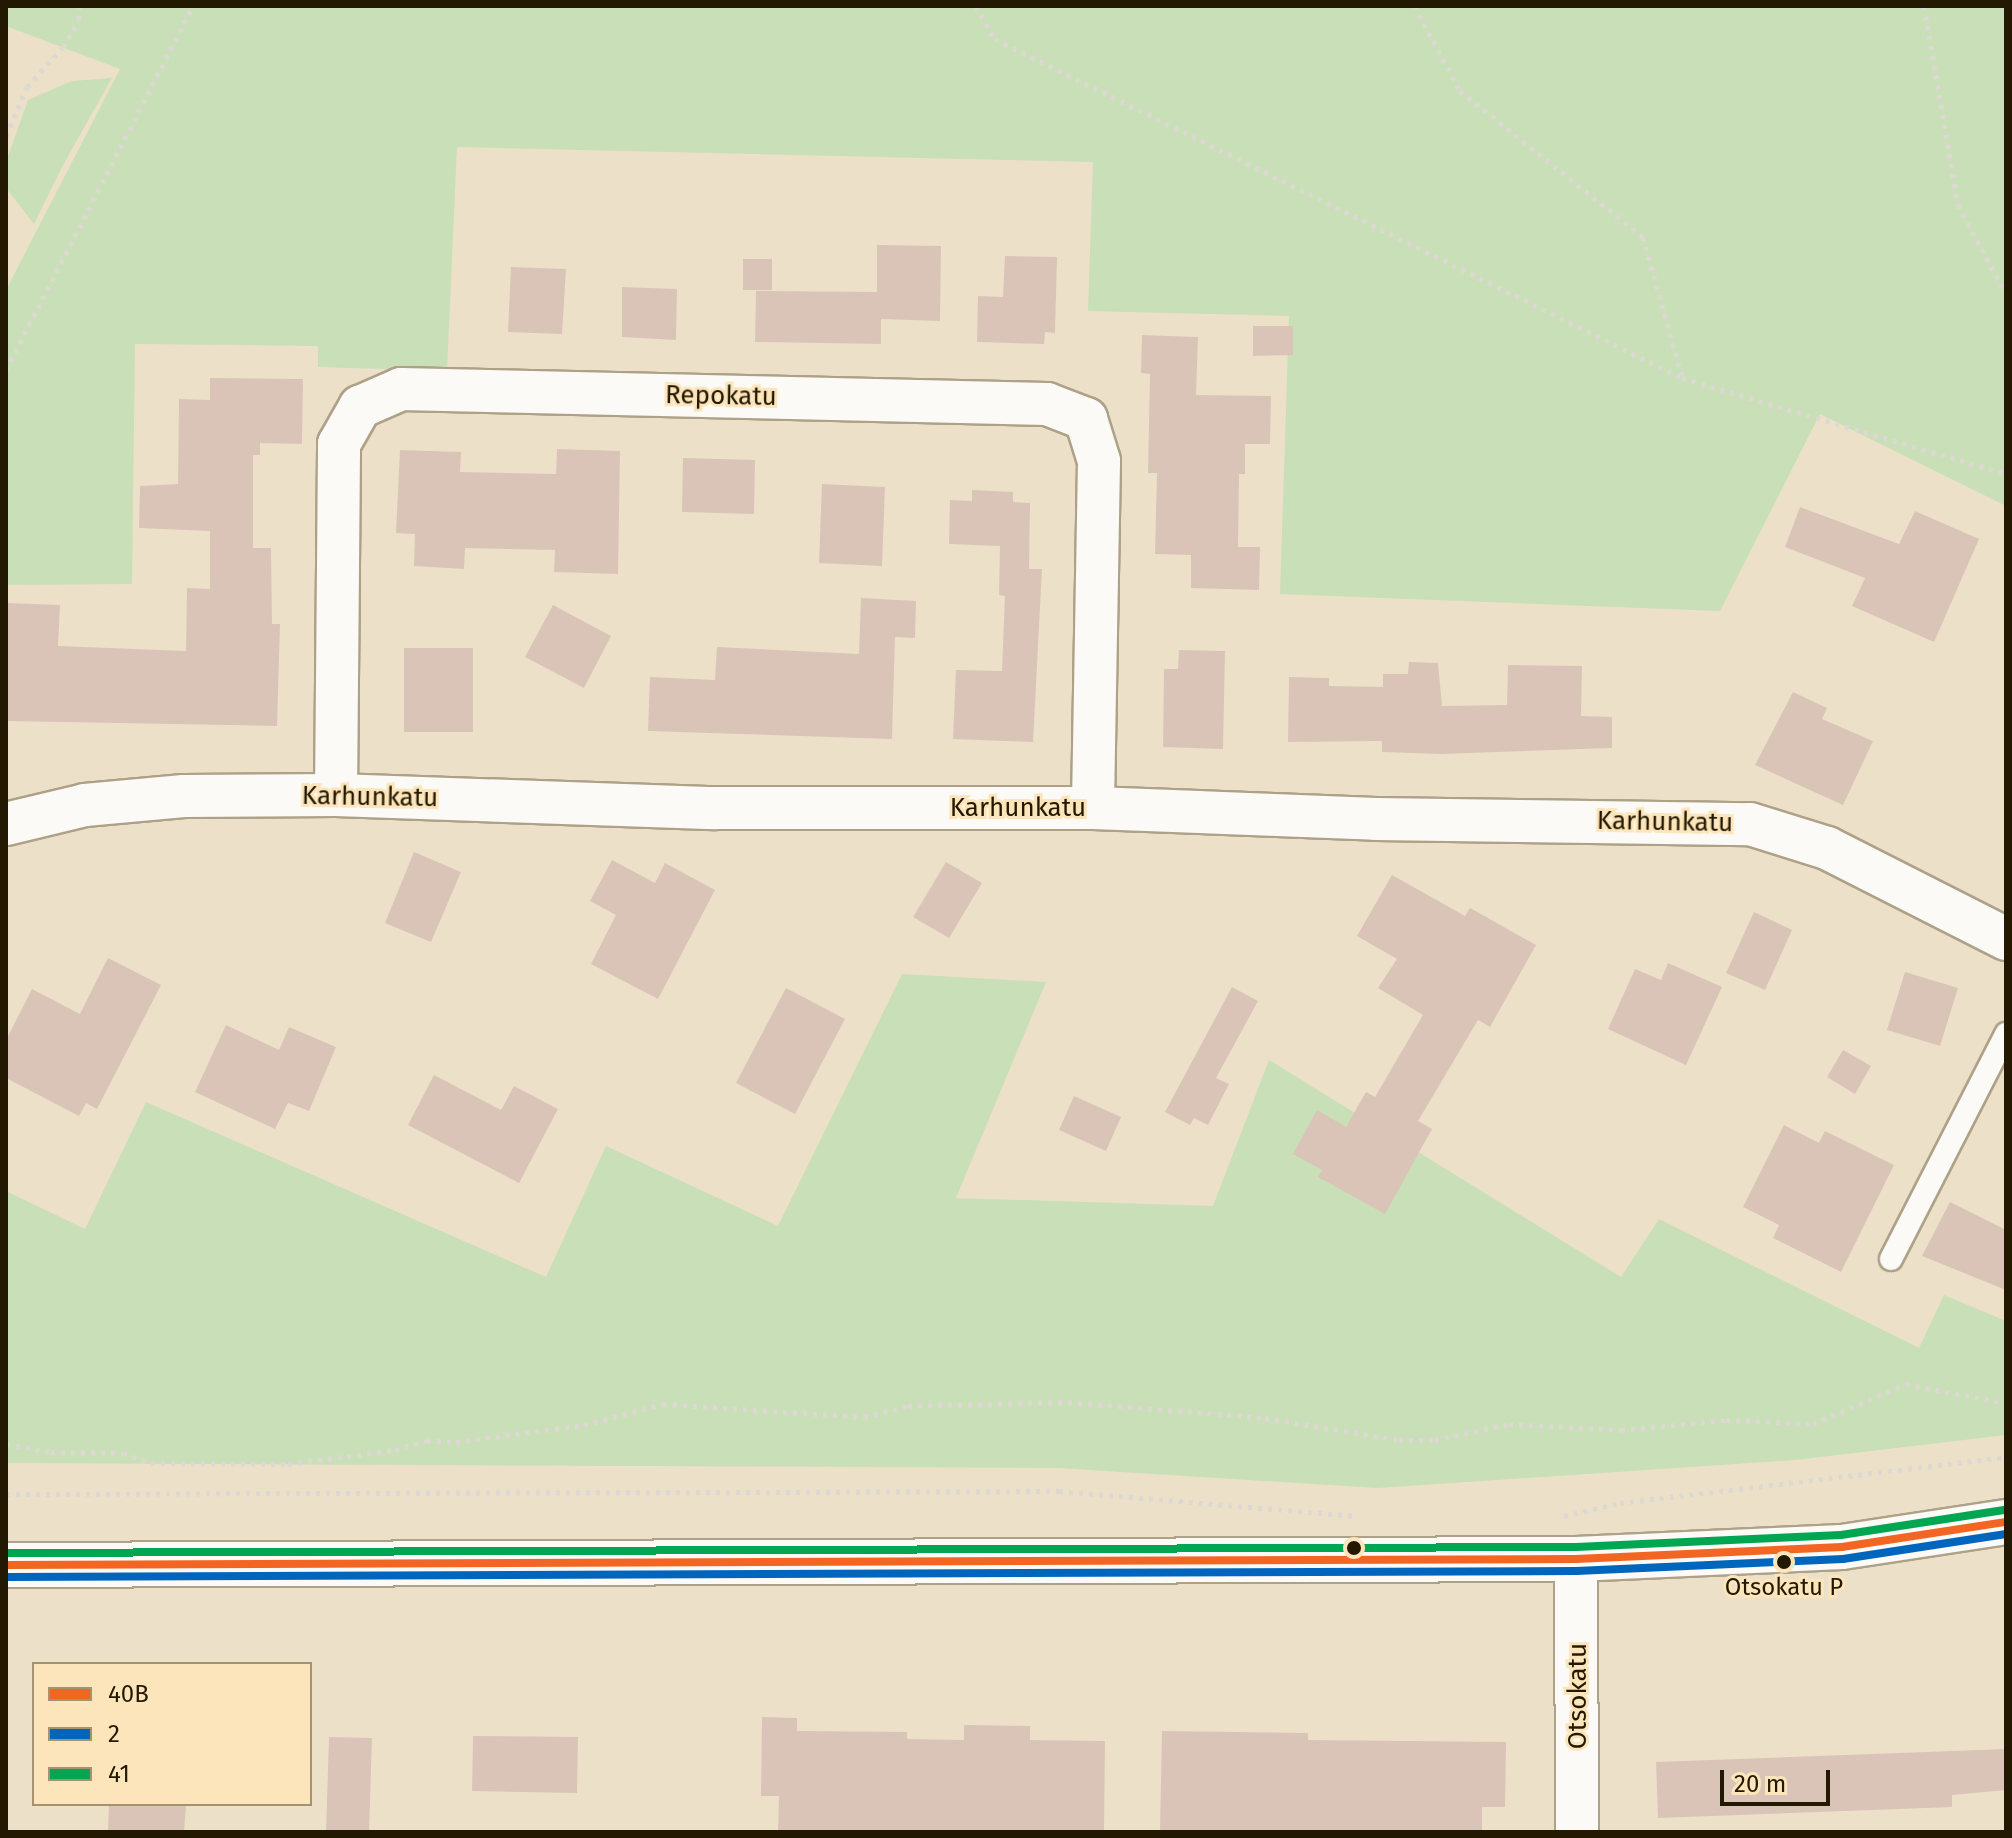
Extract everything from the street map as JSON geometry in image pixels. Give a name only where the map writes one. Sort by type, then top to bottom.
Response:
[{"type":"main road","points":[[6,1565],[1576,1559],[1842,1547],[2006,1522]]},
{"type":"street","name":"Repokatu","points":[[336,795],[339,444],[360,407],[401,389],[1047,404],[1086,419],[1099,461],[1093,808]]},
{"type":"street","name":"Karhunkatu","points":[[6,824],[85,805],[184,796],[336,795],[715,808],[1093,808],[1376,819],[1750,824],[1827,848],[2006,939]]},
{"type":"street","name":"Otsokatu","points":[[1576,1559],[1577,1832]]},
{"type":"lane","points":[[1891,1259],[2006,1034]]},
{"type":"path","points":[[6,136],[27,87],[63,47],[79,20],[79,6]]},
{"type":"path","points":[[6,370],[193,6]]},
{"type":"path","points":[[976,6],[995,39],[1682,378],[2006,474]]},
{"type":"path","points":[[1414,6],[1460,91],[1643,237],[1682,378]]},
{"type":"path","points":[[1924,6],[1958,205],[2006,294]]},
{"type":"path","points":[[6,1444],[51,1452],[123,1453],[151,1463],[288,1464],[395,1450],[427,1440],[456,1442],[584,1425],[663,1404],[864,1417],[908,1406],[1068,1402],[1265,1418],[1399,1440],[1435,1440],[1509,1424],[1621,1430],[1726,1420],[1813,1424],[1906,1384],[2004,1404]]},
{"type":"path","points":[[1558,1517],[1620,1503],[2006,1457]]},
{"type":"path","points":[[6,1494],[1059,1491],[1364,1517]]},
{"type":"green space","points":[[6,6],[2006,6],[2006,506],[1820,414],[1720,611],[1280,594],[1289,316],[1088,311],[1093,162],[457,147],[447,371],[318,367],[318,346],[135,344],[132,584],[6,585],[6,290],[120,69],[6,26]]},
{"type":"green space","points":[[112,78],[34,224],[6,188],[6,162],[28,100],[72,81]]},
{"type":"green space","points":[[902,974],[1046,982],[956,1198],[1213,1206],[1269,1060],[1621,1277],[1659,1219],[1919,1348],[1944,1295],[2006,1321],[2006,1435],[1795,1460],[1378,1488],[1058,1468],[6,1463],[6,1191],[85,1229],[146,1102],[546,1277],[606,1146],[778,1226]]},
{"type":"building","points":[[877,245],[941,246],[940,321],[881,319],[881,344],[755,342],[756,291],[877,292]]},
{"type":"building","points":[[1005,256],[1057,257],[1055,333],[1045,332],[1044,344],[977,342],[978,296],[1003,297]]},
{"type":"building","points":[[743,259],[772,259],[772,290],[743,290]]},
{"type":"building","points":[[511,267],[566,269],[562,334],[508,332]]},
{"type":"building","points":[[622,287],[677,289],[676,340],[622,337]]},
{"type":"building","points":[[1253,326],[1293,326],[1293,355],[1253,356]]},
{"type":"building","points":[[1142,335],[1198,337],[1196,395],[1271,396],[1270,444],[1245,444],[1245,474],[1239,474],[1238,547],[1260,547],[1259,590],[1191,588],[1191,555],[1155,554],[1157,473],[1148,473],[1150,374],[1141,373]]},
{"type":"building","points":[[210,378],[303,379],[302,444],[260,443],[260,455],[253,455],[253,548],[271,548],[272,624],[280,624],[277,726],[6,721],[8,603],[60,605],[58,646],[186,651],[187,588],[210,589],[210,531],[139,528],[140,486],[178,484],[179,399],[210,400]]},
{"type":"building","points":[[557,449],[620,451],[618,574],[554,572],[555,550],[465,548],[464,569],[414,566],[415,534],[396,533],[400,450],[461,452],[460,472],[556,474]]},
{"type":"building","points":[[683,458],[755,460],[754,514],[682,512]]},
{"type":"building","points":[[822,484],[885,487],[882,566],[819,563]]},
{"type":"building","points":[[972,490],[1013,492],[1013,502],[1030,503],[1029,569],[1042,569],[1033,742],[953,739],[956,670],[1002,671],[1005,596],[999,595],[1000,546],[949,544],[950,500],[972,501]]},
{"type":"building","points":[[1800,507],[1899,544],[1915,511],[1979,539],[1934,642],[1852,606],[1865,578],[1785,547]]},
{"type":"building","points":[[861,598],[916,601],[915,638],[895,637],[892,739],[648,731],[650,677],[715,680],[717,647],[859,654]]},
{"type":"building","points":[[553,605],[611,636],[584,688],[525,657]]},
{"type":"building","points":[[404,648],[473,648],[473,732],[404,732]]},
{"type":"building","points":[[1179,650],[1225,651],[1223,749],[1163,747],[1164,669],[1178,669]]},
{"type":"building","points":[[1409,662],[1438,663],[1442,706],[1507,705],[1508,665],[1582,666],[1581,716],[1612,717],[1612,748],[1441,754],[1382,752],[1382,741],[1288,742],[1289,677],[1329,678],[1329,686],[1383,687],[1383,674],[1408,674]]},
{"type":"building","points":[[1793,692],[1827,708],[1822,719],[1873,741],[1843,805],[1755,765]]},
{"type":"building","points":[[414,852],[461,872],[431,942],[385,923]]},
{"type":"building","points":[[612,860],[655,883],[665,863],[715,890],[658,999],[591,964],[616,915],[590,901]]},
{"type":"building","points":[[946,862],[982,883],[949,938],[913,917]]},
{"type":"building","points":[[1392,875],[1465,916],[1470,908],[1536,945],[1490,1027],[1478,1020],[1418,1121],[1432,1129],[1385,1214],[1318,1177],[1322,1170],[1293,1154],[1317,1110],[1346,1127],[1366,1092],[1375,1097],[1423,1015],[1378,988],[1397,959],[1357,936]]},
{"type":"building","points":[[1754,912],[1792,930],[1765,990],[1726,973]]},
{"type":"building","points":[[108,958],[161,985],[97,1109],[86,1103],[79,1116],[6,1078],[6,1040],[32,989],[80,1014]]},
{"type":"building","points":[[1668,963],[1722,987],[1686,1065],[1608,1029],[1635,969],[1661,980]]},
{"type":"building","points":[[1905,972],[1958,988],[1940,1046],[1887,1030]]},
{"type":"building","points":[[1232,987],[1258,1001],[1216,1078],[1229,1084],[1208,1125],[1194,1118],[1190,1125],[1165,1112]]},
{"type":"building","points":[[786,988],[845,1019],[795,1114],[736,1083]]},
{"type":"building","points":[[226,1025],[279,1050],[289,1027],[336,1047],[309,1111],[288,1103],[275,1129],[195,1092]]},
{"type":"building","points":[[1843,1050],[1871,1066],[1855,1094],[1827,1077]]},
{"type":"building","points":[[434,1075],[501,1110],[514,1086],[558,1109],[519,1183],[408,1125]]},
{"type":"building","points":[[1074,1096],[1121,1117],[1106,1151],[1059,1130]]},
{"type":"building","points":[[1784,1125],[1819,1143],[1825,1131],[1894,1165],[1841,1272],[1773,1238],[1779,1225],[1743,1207]]},
{"type":"building","points":[[1950,1202],[2006,1230],[2006,1290],[1922,1256]]},
{"type":"building","points":[[762,1717],[797,1718],[797,1731],[907,1732],[907,1739],[964,1740],[964,1725],[1030,1726],[1030,1740],[1105,1741],[1104,1832],[778,1832],[779,1796],[761,1796]]},
{"type":"building","points":[[1162,1731],[1308,1733],[1308,1740],[1506,1742],[1505,1807],[1482,1807],[1482,1832],[1160,1832]]},
{"type":"building","points":[[473,1736],[578,1737],[577,1793],[472,1791]]},
{"type":"building","points":[[329,1737],[372,1738],[369,1832],[326,1832]]},
{"type":"building","points":[[2006,1749],[2006,1790],[1952,1795],[1952,1807],[1658,1818],[1656,1762]]},
{"type":"building","points":[[109,1806],[186,1806],[184,1832],[108,1832]]},
{"type":"transit line","name":"41","points":[[6,1553],[1576,1547],[1841,1535],[2004,1510]]},
{"type":"transit line","name":"40B","points":[[6,1565],[1576,1559],[1842,1547],[2006,1522]]},
{"type":"transit line","name":"2","points":[[6,1577],[1576,1571],[1843,1559],[2006,1534]]},
{"type":"place","name":"Otsokatu P","points":[[1784,1562]]}]
